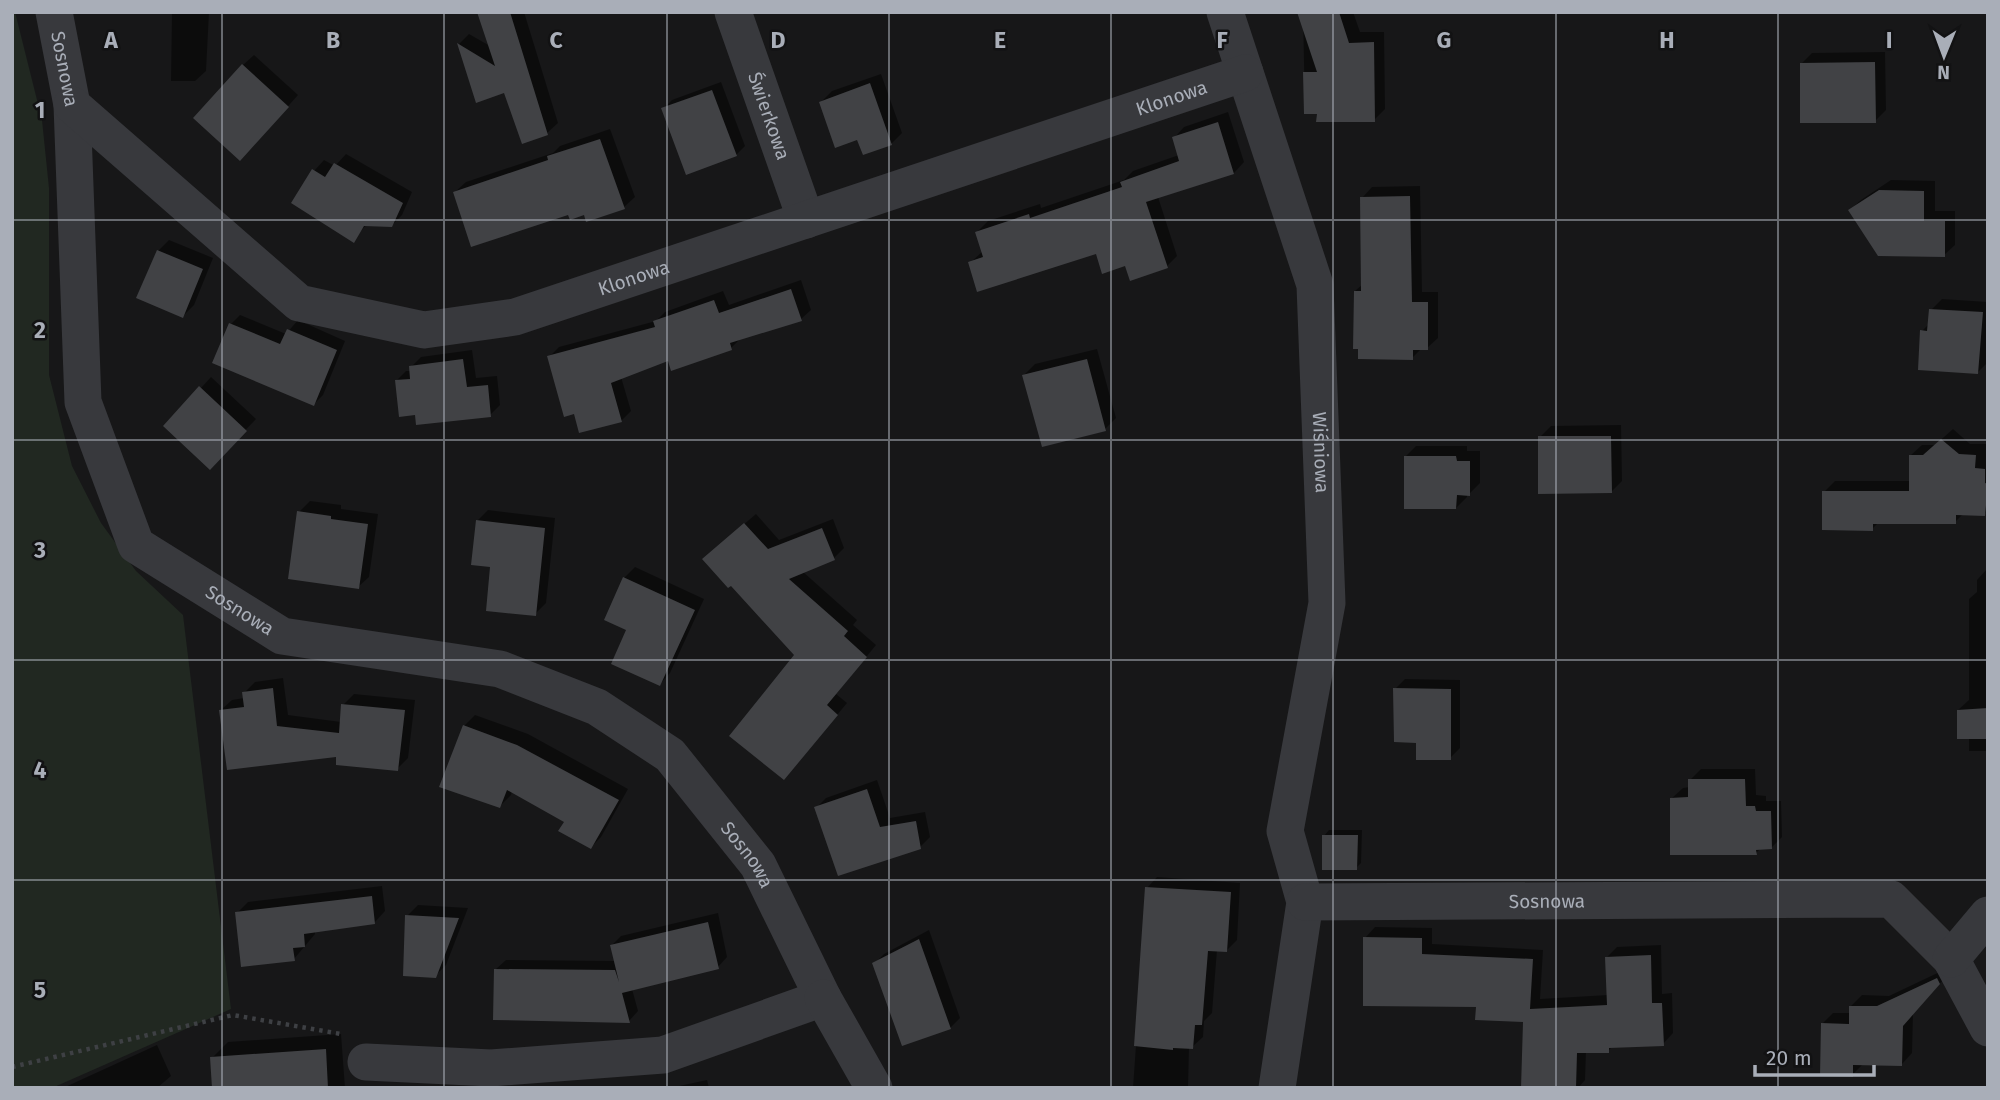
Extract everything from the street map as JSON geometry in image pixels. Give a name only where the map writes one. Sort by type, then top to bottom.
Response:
[{"type":"street","name":"Sosnowa","points":[[54,12],[72,105],[83,402],[136,545],[282,636],[500,670],[597,707],[670,755],[758,865],[823,998],[874,1088]]},
{"type":"street","name":"Świerkowa","points":[[733,12],[806,220]]},
{"type":"street","name":"Wiśniowa","points":[[1225,12],[1315,285],[1327,603],[1285,831],[1305,902]]},
{"type":"street","name":"Klonowa","points":[[72,105],[299,303],[424,330],[515,317],[1245,73]]},
{"type":"street","name":"Sosnowa","points":[[1305,902],[1891,899],[1951,959],[1988,1028]]},
{"type":"street","points":[[1277,1088],[1305,902]]},
{"type":"street","points":[[1951,959],[1988,915]]},
{"type":"street","points":[[366,1062],[491,1068],[663,1055],[823,998]]},
{"type":"path","points":[[12,1067],[233,1015],[355,1036],[366,1062]]},
{"type":"shaded area","points":[[12,12],[15,12],[42,120],[49,188],[49,375],[72,466],[101,523],[136,571],[183,615],[231,1009],[52,1088],[12,1088]]},
{"type":"building","points":[[477,12],[510,12],[548,135],[522,144],[504,93],[476,103],[457,43],[495,66]]},
{"type":"building","points":[[1297,12],[1339,12],[1349,43],[1374,42],[1375,122],[1316,122],[1317,114],[1304,114],[1303,72],[1317,72]]},
{"type":"building","points":[[1875,62],[1876,123],[1800,123],[1800,63]]},
{"type":"building","points":[[242,64],[289,107],[240,161],[193,118]]},
{"type":"building","points":[[870,83],[892,145],[863,155],[857,140],[835,148],[819,102]]},
{"type":"building","points":[[712,90],[737,156],[686,175],[661,108]]},
{"type":"building","points":[[1218,122],[1234,174],[1146,202],[1168,268],[1130,281],[1125,266],[1102,274],[1096,254],[977,292],[968,262],[983,257],[975,232],[1029,214],[1030,218],[1122,187],[1120,182],[1179,161],[1172,137]]},
{"type":"building","points":[[600,139],[625,209],[586,222],[584,215],[570,220],[568,215],[471,247],[453,192],[548,160],[547,156]]},
{"type":"building","points":[[334,163],[403,203],[392,227],[364,226],[354,243],[291,203],[312,169],[325,177]]},
{"type":"building","points":[[1879,190],[1924,191],[1924,221],[1945,221],[1945,257],[1878,256],[1848,210]]},
{"type":"building","points":[[1410,196],[1412,302],[1428,302],[1428,350],[1413,350],[1413,360],[1358,359],[1358,349],[1353,349],[1354,291],[1361,291],[1360,197]]},
{"type":"building","points":[[157,250],[203,269],[183,318],[136,298]]},
{"type":"building","points":[[791,289],[802,321],[730,343],[732,350],[671,371],[668,361],[611,383],[622,422],[579,433],[574,414],[564,417],[547,356],[655,327],[653,321],[714,300],[719,313]]},
{"type":"building","points":[[1929,309],[1983,312],[1978,374],[1918,370],[1920,330],[1927,331]]},
{"type":"building","points":[[229,323],[280,344],[287,329],[337,350],[314,406],[212,363]]},
{"type":"building","points":[[463,359],[467,387],[488,385],[491,417],[416,425],[415,415],[399,417],[395,380],[410,379],[409,366]]},
{"type":"building","points":[[1087,359],[1106,431],[1042,447],[1022,375]]},
{"type":"building","points":[[199,386],[247,431],[210,470],[163,426]]},
{"type":"building","points":[[1538,436],[1611,436],[1612,493],[1538,494]]},
{"type":"building","points":[[1941,439],[1959,454],[1976,455],[1975,468],[1985,469],[1985,483],[1988,484],[1985,516],[1956,515],[1956,524],[1873,524],[1873,531],[1822,530],[1822,491],[1909,491],[1909,455],[1923,455]]},
{"type":"building","points":[[1404,456],[1456,456],[1457,461],[1470,461],[1470,496],[1457,495],[1456,509],[1404,509]]},
{"type":"building","points":[[297,511],[368,524],[359,589],[288,579]]},
{"type":"building","points":[[476,520],[545,528],[536,616],[486,611],[490,567],[471,565]]},
{"type":"building","points":[[744,523],[768,549],[822,528],[835,560],[789,579],[848,631],[844,636],[867,657],[827,705],[838,715],[784,780],[729,736],[794,655],[731,586],[728,588],[702,559]]},
{"type":"building","points":[[623,577],[695,610],[660,686],[611,664],[626,630],[604,620]]},
{"type":"building","points":[[273,688],[277,726],[339,733],[341,704],[405,710],[398,771],[336,765],[336,757],[227,770],[219,710],[244,707],[242,692]]},
{"type":"building","points":[[1393,688],[1451,689],[1451,760],[1416,760],[1416,743],[1394,742]]},
{"type":"building","points":[[1988,708],[1988,739],[1957,739],[1957,710]]},
{"type":"building","points":[[463,725],[517,745],[619,800],[591,849],[558,831],[564,822],[507,790],[500,808],[439,787]]},
{"type":"building","points":[[1688,779],[1745,779],[1746,806],[1755,806],[1756,811],[1771,811],[1772,849],[1756,850],[1757,855],[1670,855],[1670,798],[1688,797]]},
{"type":"building","points":[[867,789],[880,827],[916,821],[921,849],[838,876],[814,807]]},
{"type":"building","points":[[1322,835],[1358,835],[1357,870],[1322,870]]},
{"type":"building","points":[[1145,887],[1231,892],[1227,952],[1208,951],[1202,1025],[1195,1025],[1193,1049],[1134,1046]]},
{"type":"building","points":[[372,896],[375,924],[304,934],[305,947],[293,948],[295,961],[241,967],[235,912]]},
{"type":"building","points":[[405,915],[459,918],[436,978],[403,976]]},
{"type":"building","points":[[708,922],[719,969],[622,993],[630,1023],[493,1020],[494,969],[615,970],[619,982],[610,945]]},
{"type":"building","points":[[1363,937],[1422,938],[1422,954],[1533,959],[1530,1009],[1607,1005],[1605,957],[1651,955],[1652,1003],[1662,1003],[1664,1046],[1609,1048],[1609,1053],[1577,1053],[1576,1088],[1521,1088],[1523,1022],[1475,1020],[1476,1007],[1363,1006]]},
{"type":"building","points":[[919,939],[951,1029],[902,1046],[872,963]]},
{"type":"building","points":[[1937,978],[1940,984],[1903,1026],[1902,1066],[1853,1065],[1853,1077],[1820,1076],[1821,1023],[1849,1024],[1849,1006],[1877,1006]]},
{"type":"building","points":[[326,1049],[328,1088],[212,1088],[210,1057]]}]
